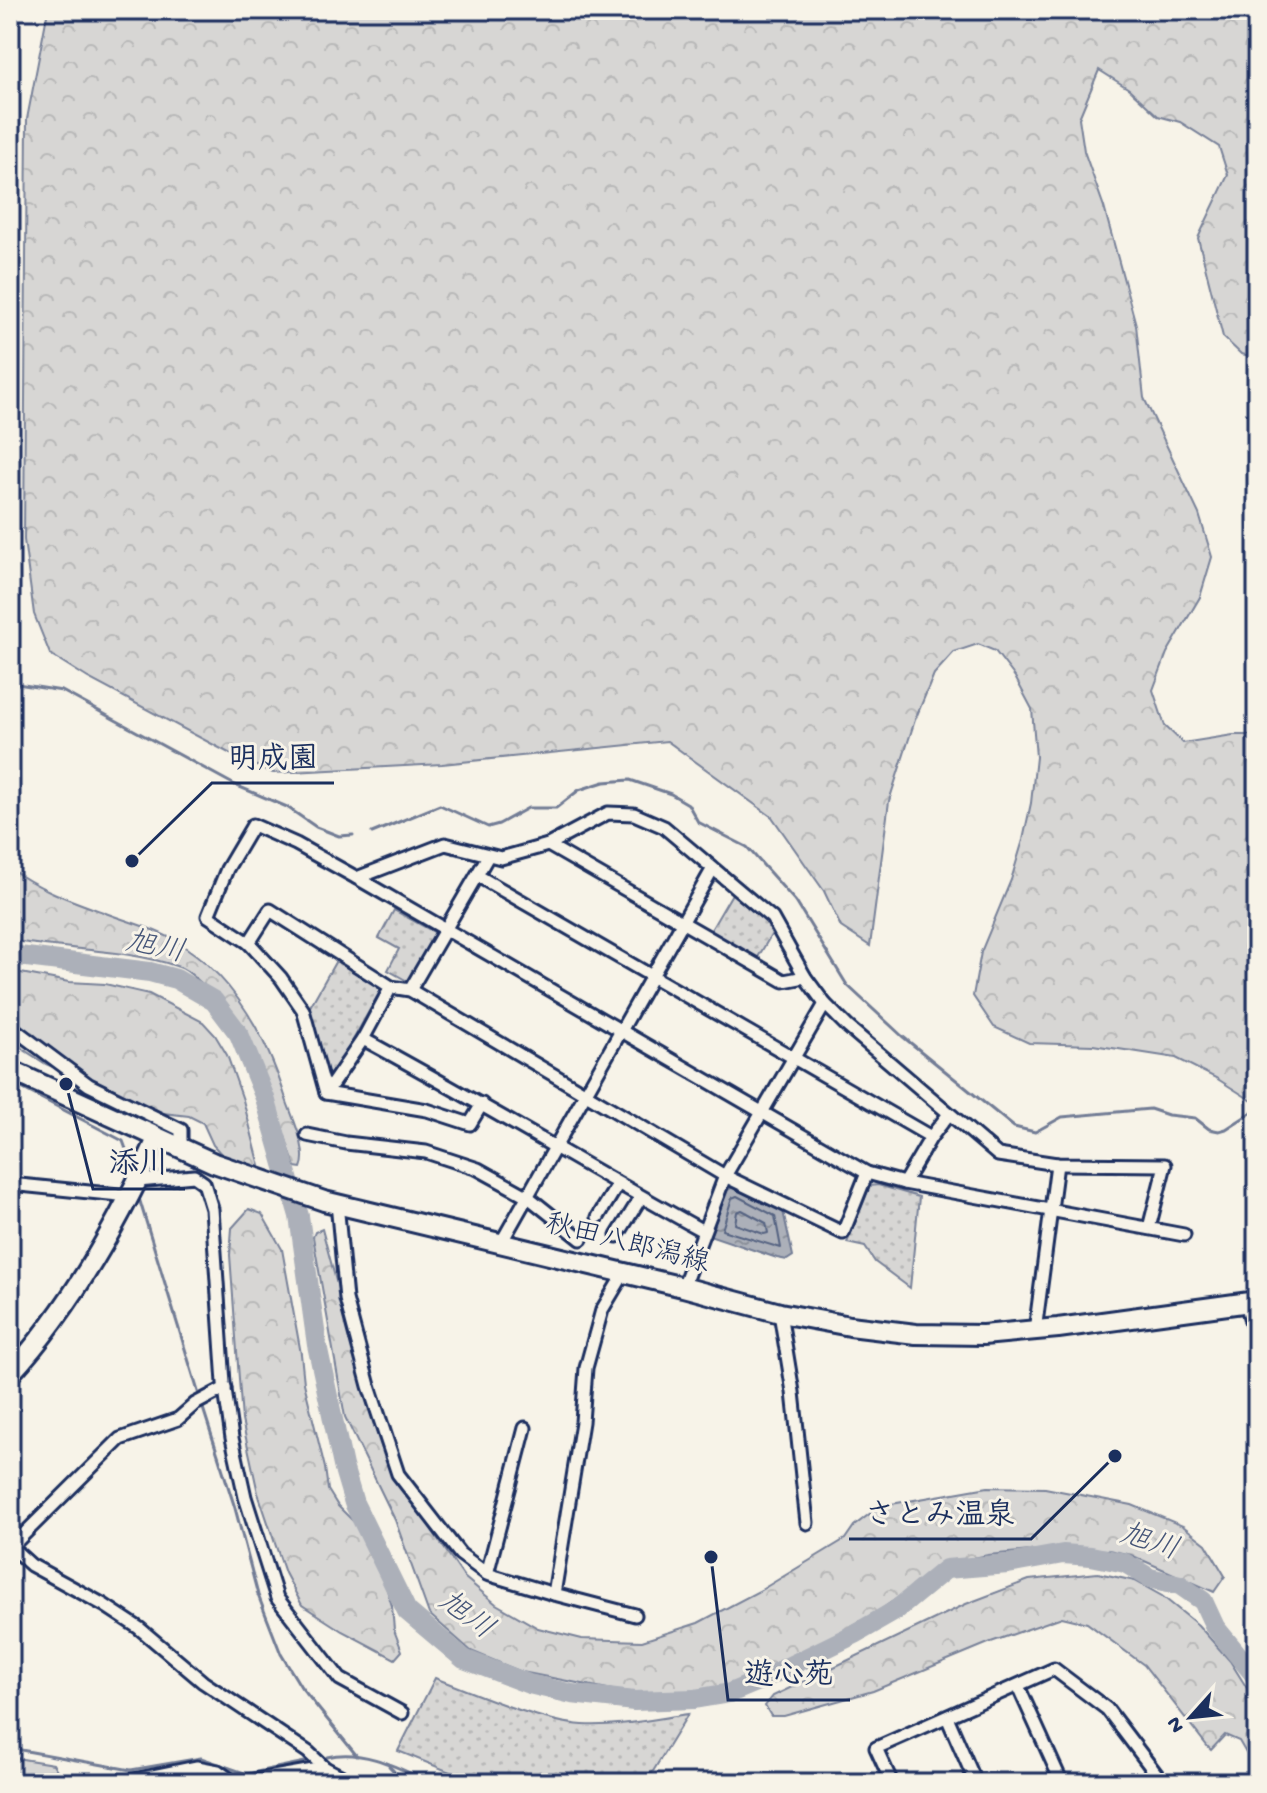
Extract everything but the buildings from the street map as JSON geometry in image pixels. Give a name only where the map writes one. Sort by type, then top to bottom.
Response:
[{"type":"main road","name":"秋田八郎潟線","points":[[10,1070],[181,1150],[331,1202],[780,1313],[916,1334],[983,1335],[1252,1302]]},
{"type":"main road","points":[[10,1374],[57,1313],[113,1228],[157,1139]]},
{"type":"street","points":[[357,878],[445,844],[501,858],[548,845],[608,813],[634,814],[664,827],[772,918],[805,977],[825,1004],[848,1027],[998,1155],[1057,1164],[1165,1165],[1149,1228]]},
{"type":"street","points":[[326,1093],[303,1010],[281,978],[249,943],[208,916],[227,869],[253,825],[296,844],[357,878],[867,1173],[904,1183],[1184,1235]]},
{"type":"street","points":[[548,845],[784,981],[805,977]]},
{"type":"street","points":[[410,990],[488,856]]},
{"type":"street","points":[[501,1243],[712,870]]},
{"type":"street","points":[[478,876],[931,1137]]},
{"type":"street","points":[[249,943],[270,910],[391,987],[410,990],[725,1176],[843,1233],[867,1173]]},
{"type":"street","points":[[326,1093],[363,1039],[391,987]]},
{"type":"street","points":[[683,1287],[725,1176],[825,1004]]},
{"type":"street","points":[[10,1026],[89,1085],[181,1130],[181,1150]]},
{"type":"street","points":[[363,1039],[703,1231]]},
{"type":"street","points":[[326,1093],[427,1110],[470,1124],[482,1104]]},
{"type":"street","points":[[904,1183],[931,1137],[949,1114]]},
{"type":"street","points":[[307,1135],[346,1143],[426,1152],[478,1169],[527,1196],[581,1239]]},
{"type":"street","points":[[1035,1331],[1057,1164]]},
{"type":"street","points":[[10,1184],[134,1188],[194,1176],[204,1183],[212,1209],[225,1388],[245,1497],[277,1598],[340,1679],[402,1713]]},
{"type":"street","points":[[598,1217],[618,1184]]},
{"type":"street","points":[[617,1236],[641,1197]]},
{"type":"street","points":[[331,1202],[346,1299],[369,1386],[398,1474],[460,1554],[487,1574],[635,1615]]},
{"type":"street","points":[[554,1594],[582,1422],[586,1368],[602,1310],[624,1273]]},
{"type":"street","points":[[1252,1302],[1257,1344]]},
{"type":"street","points":[[780,1313],[793,1392],[807,1523]]},
{"type":"street","points":[[225,1388],[178,1419],[120,1439],[10,1547],[31,1565],[139,1628],[203,1682],[308,1752],[325,1768],[354,1783]]},
{"type":"street","points":[[487,1574],[525,1428]]},
{"type":"street","points":[[892,1783],[876,1748],[1054,1669],[1107,1709],[1157,1781]]},
{"type":"street","points":[[1018,1686],[1062,1783]]},
{"type":"street","points":[[947,1717],[976,1783]]},
{"type":"street","points":[[124,1782],[197,1767],[218,1771],[243,1783],[325,1768]]},
{"type":"green space","points":[[48,10],[1257,10],[1257,357],[1241,354],[1223,337],[1198,238],[1228,175],[1219,147],[1180,122],[1158,116],[1129,89],[1099,70],[1079,118],[1084,151],[1104,207],[1136,325],[1144,398],[1199,514],[1212,557],[1200,597],[1167,653],[1153,690],[1165,726],[1183,743],[1233,735],[1257,735],[1257,1104],[1176,1058],[1093,1045],[1029,1043],[994,1027],[973,996],[981,952],[1011,880],[1023,840],[1036,757],[1032,709],[1015,677],[995,651],[978,644],[954,652],[934,674],[915,720],[889,801],[870,946],[841,927],[824,891],[772,817],[667,741],[442,764],[273,773],[242,760],[88,678],[50,654],[34,614],[24,540],[27,119]]},
{"type":"green space","points":[[10,868],[55,893],[172,939],[212,969],[244,1007],[268,1052],[299,1134],[303,1153],[301,1168],[295,1167],[270,1091],[249,1042],[219,999],[184,969],[160,961],[10,940]]},
{"type":"green space","points":[[733,892],[767,919],[774,930],[757,959],[709,933]]},
{"type":"green space","points":[[394,910],[436,933],[409,982],[388,970],[399,949],[379,938]]},
{"type":"green space","points":[[338,957],[383,986],[333,1076],[323,1075],[307,1012]]},
{"type":"green space","points":[[10,971],[69,982],[105,984],[149,994],[203,1022],[227,1055],[243,1100],[260,1166],[251,1168],[224,1157],[213,1145],[203,1123],[189,1116],[163,1113],[46,1064],[10,1041]]},
{"type":"green space","points":[[878,1185],[919,1197],[910,1288],[875,1262],[865,1247],[847,1243],[870,1186]]},
{"type":"green space","points":[[249,1209],[262,1214],[282,1249],[304,1383],[328,1490],[338,1506],[357,1525],[382,1574],[392,1606],[394,1630],[402,1651],[395,1659],[302,1605],[285,1573],[258,1493],[242,1420],[230,1255],[232,1228]]},
{"type":"green space","points":[[322,1229],[377,1433],[396,1478],[464,1577],[496,1604],[538,1628],[582,1639],[642,1641],[698,1623],[761,1590],[845,1539],[854,1526],[880,1506],[988,1487],[1045,1488],[1132,1505],[1183,1526],[1206,1544],[1225,1576],[1214,1592],[1131,1555],[1109,1550],[1060,1548],[988,1555],[949,1563],[871,1616],[751,1678],[722,1689],[638,1695],[522,1672],[471,1651],[429,1614],[395,1520],[345,1417],[313,1237],[315,1232]]},
{"type":"green space","points":[[1098,1573],[1135,1581],[1162,1596],[1198,1625],[1230,1661],[1257,1704],[1257,1772],[1239,1741],[1225,1735],[1211,1750],[1144,1665],[1087,1623],[1062,1617],[991,1642],[873,1691],[784,1716],[771,1716],[765,1706],[773,1696],[966,1604],[1029,1580]]},
{"type":"green space","points":[[435,1678],[509,1706],[567,1723],[609,1725],[688,1714],[652,1773],[627,1783],[477,1783],[398,1751]]},
{"type":"green space","points":[[10,1757],[53,1764],[65,1783],[10,1783]]},
{"type":"water","points":[[735,1186],[783,1211],[793,1256],[787,1260],[777,1258],[709,1235],[726,1191]]},
{"type":"waterway","points":[[11,683],[62,691],[235,785],[287,807],[316,827],[339,836],[353,835]]},
{"type":"waterway","points":[[372,833],[440,805],[488,827],[528,808],[556,808],[579,790],[604,782],[630,780],[671,794],[688,804],[698,822],[747,847],[796,902],[847,985],[902,1036],[1014,1127],[1035,1132],[1062,1117],[1150,1109],[1195,1118],[1209,1129],[1219,1131],[1257,1109]]},
{"type":"waterway","name":"旭川","points":[[10,955],[150,972],[176,979],[214,1001],[239,1034],[265,1098],[299,1216],[317,1345],[354,1503],[407,1611],[464,1659],[529,1684],[572,1694],[634,1701],[694,1699],[730,1693],[855,1634],[895,1611],[946,1569],[1008,1564],[1063,1554],[1125,1563],[1150,1578],[1180,1585],[1203,1601],[1215,1627],[1257,1678]]},
{"type":"waterway","points":[[10,1082],[123,1141],[134,1171]]},
{"type":"waterway","points":[[138,1195],[200,1398]]},
{"type":"waterway","points":[[202,1405],[235,1508],[258,1595],[281,1654],[301,1687],[357,1756]]},
{"type":"waterway","points":[[10,1748],[131,1770],[201,1758],[247,1774],[305,1762]]},
{"type":"waterway","points":[[327,1757],[367,1757],[431,1783]]},
{"type":"waterway","points":[[389,1766],[405,1783]]},
{"type":"place","name":"明成園","points":[[132,861]]},
{"type":"place","name":"添川","points":[[66,1084]]},
{"type":"place","name":"さとみ温泉","points":[[1115,1456]]},
{"type":"place","name":"遊心苑","points":[[711,1557]]}]
